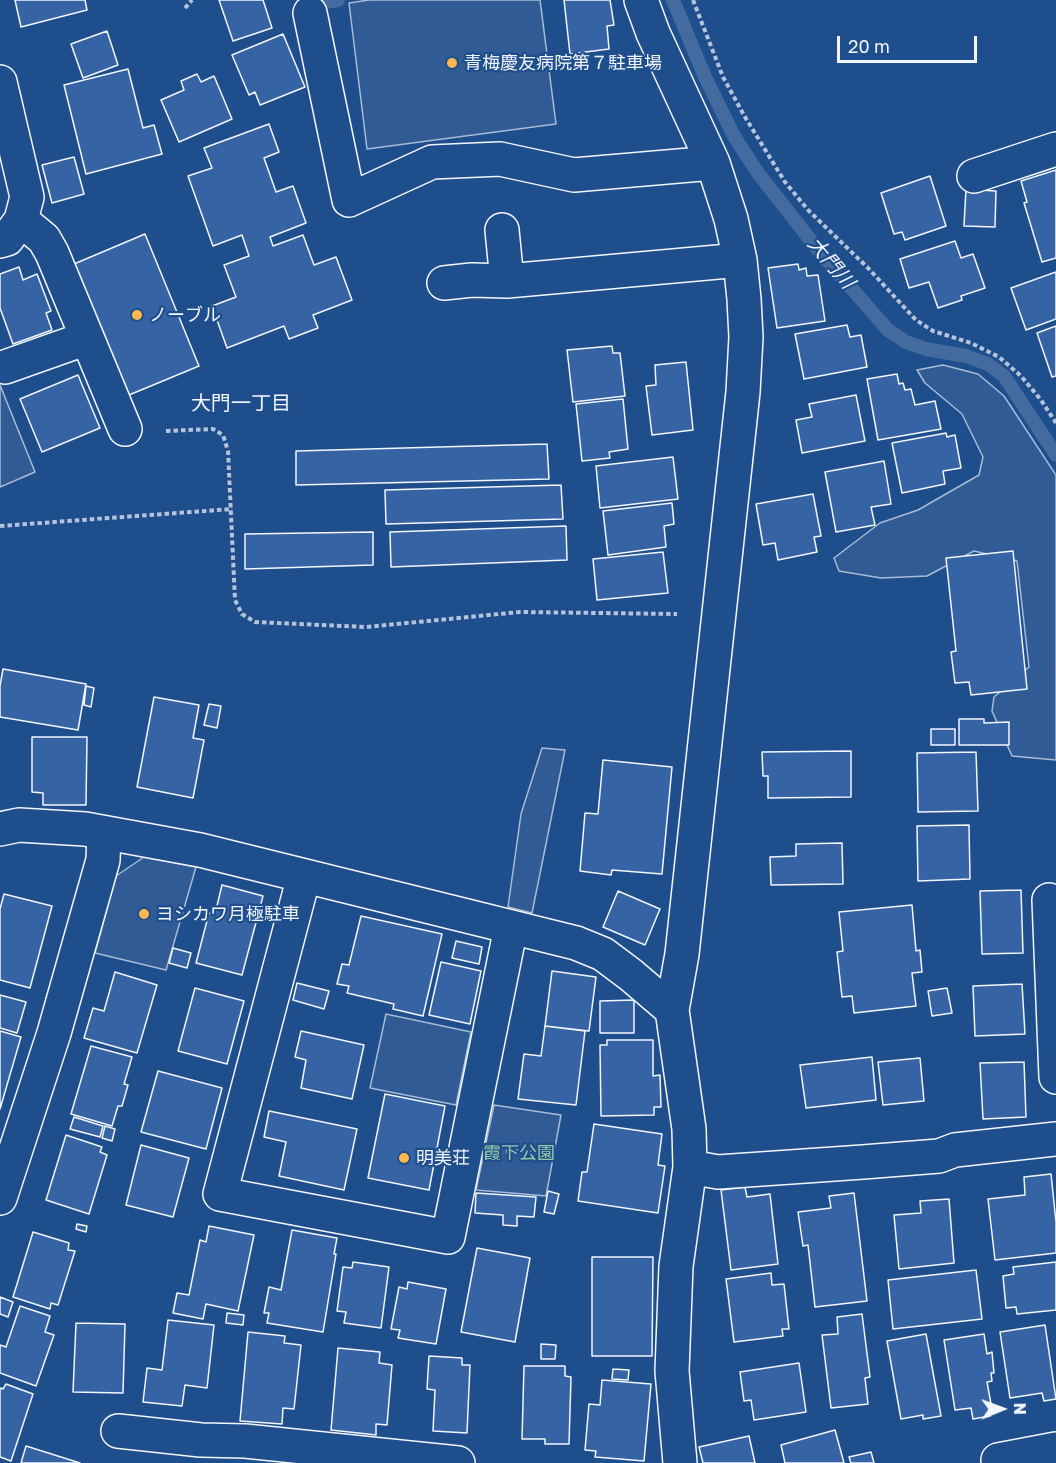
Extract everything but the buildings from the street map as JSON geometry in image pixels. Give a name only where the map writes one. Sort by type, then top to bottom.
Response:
[{"type":"street","points":[[641,0],[653,33],[713,163],[731,219],[740,260],[746,337],[743,392],[682,954],[672,1010],[689,1129],[690,1167],[676,1266],[672,1371],[680,1463]]},
{"type":"street","points":[[310,13],[349,200],[432,162],[500,159],[574,174],[713,163]]},
{"type":"street","points":[[0,82],[27,197],[10,231],[44,239],[52,253],[125,429]]},
{"type":"street","points":[[974,176],[1056,149]]},
{"type":"street","points":[[502,230],[507,281]]},
{"type":"street","points":[[444,283],[472,280],[507,281],[740,260]]},
{"type":"street","points":[[5,367],[87,338]]},
{"type":"street","points":[[0,829],[19,825],[85,829],[200,850],[576,943],[603,954],[672,1010]]},
{"type":"street","points":[[0,1198],[60,1010],[103,860],[104,834]]},
{"type":"street","points":[[304,876],[220,1194],[448,1237],[512,927]]},
{"type":"street","points":[[1049,900],[1053,951],[1056,1077]]},
{"type":"street","points":[[690,1167],[718,1172],[862,1162],[939,1156],[956,1150],[1056,1139]]},
{"type":"street","points":[[118,1431],[200,1451],[245,1441],[347,1457],[458,1463]]},
{"type":"street","points":[[999,1463],[998,1460],[1056,1449]]},
{"type":"path","points":[[185,8],[192,0]]},
{"type":"path","points":[[693,0],[723,77],[785,182],[809,211],[868,268],[916,320],[933,331],[971,343],[999,357],[1021,376],[1056,423]]},
{"type":"path","points":[[125,429],[133,434],[213,429],[223,435],[228,451],[235,600],[242,614],[255,622],[366,627],[520,612],[718,614]]},
{"type":"path","points":[[0,526],[232,509]]},
{"type":"shaded area","name":"青梅慶友病院第７駐車場","points":[[369,0],[540,0],[556,124],[367,149],[349,3]]},
{"type":"shaded area","points":[[943,365],[978,374],[1004,396],[1056,475],[1056,760],[1012,756],[992,711],[994,697],[1029,667],[1017,561],[974,551],[927,576],[881,578],[839,571],[834,558],[880,523],[918,510],[979,475],[983,457],[962,414],[925,383],[917,370]]},
{"type":"shaded area","points":[[0,385],[35,472],[0,487]]},
{"type":"shaded area","points":[[542,748],[565,750],[532,913],[508,907],[521,814]]},
{"type":"shaded area","name":"ヨシカワ月極駐車","points":[[144,857],[196,867],[166,970],[95,953],[116,876]]},
{"type":"shaded area","points":[[386,1014],[471,1032],[456,1105],[370,1088]]},
{"type":"shaded area","name":"霞下公園","points":[[494,1105],[561,1115],[546,1196],[476,1190]]},
{"type":"waterway","points":[[313,0],[318,3],[338,0]]},
{"type":"waterway","name":"大門川","points":[[673,0],[705,77],[735,138],[758,173],[819,251],[888,330],[906,342],[926,349],[966,356],[988,364],[1004,376],[1056,455]]},
{"type":"place","name":"青梅慶友病院第７駐車場","points":[[452,63]]},
{"type":"place","name":"ノーブル","points":[[137,315]]},
{"type":"place","name":"ヨシカワ月極駐車","points":[[144,914]]},
{"type":"place","name":"明美荘","points":[[404,1158]]},
{"type":"district","name":"大門一丁目","points":[[241,404]]}]
